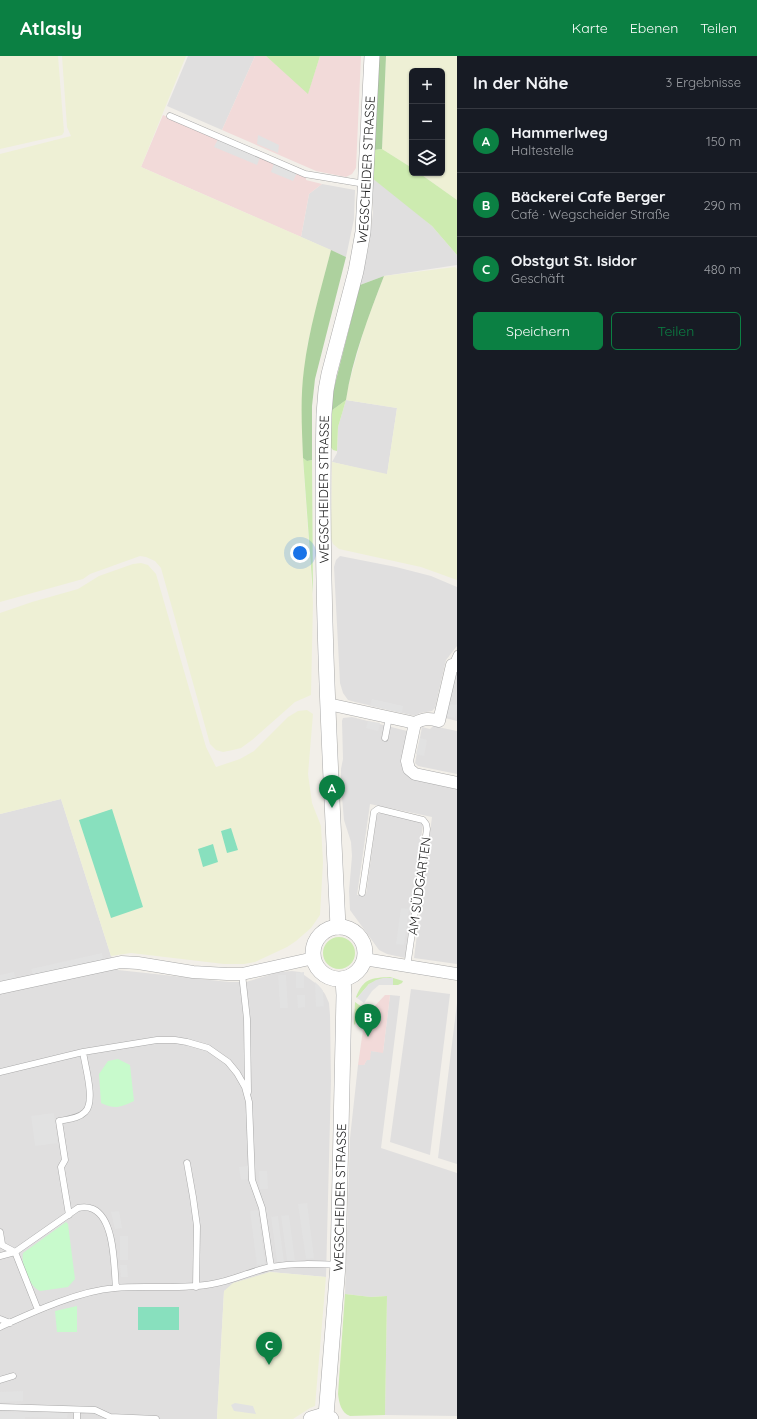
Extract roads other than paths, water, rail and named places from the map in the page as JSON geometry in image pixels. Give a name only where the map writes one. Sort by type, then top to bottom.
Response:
[{"type":"street","name":"WEGSCHEIDER STRASSE","points":[[338,927],[328,704],[324,555],[324,414],[329,374],[360,251],[364,221],[372,56]]},
{"type":"street","points":[[328,704],[415,723],[422,719],[430,718],[440,721],[455,662]]},
{"type":"street","points":[[415,723],[407,761],[409,769],[415,774],[457,783]]},
{"type":"street","points":[[338,927],[350,930],[361,940],[364,947],[364,959],[358,971],[343,979],[328,977],[322,973],[314,958],[315,944],[318,938],[327,930],[338,927]]},
{"type":"street","points":[[0,988],[121,962],[138,963],[193,972],[242,974],[314,958]]},
{"type":"street","points":[[364,959],[457,974]]},
{"type":"street","name":"WEGSCHEIDER STRASSE","points":[[323,1418],[338,1265],[344,995],[343,979]]},
{"type":"lane","points":[[170,116],[305,174],[366,184]]},
{"type":"lane","points":[[385,738],[389,717]]},
{"type":"lane","name":"AM SÜDGARTEN","points":[[362,893],[374,812],[378,809],[424,820],[427,829],[407,967]]},
{"type":"lane","points":[[242,974],[246,1019],[252,1180],[262,1208],[271,1268]]},
{"type":"lane","points":[[0,1072],[83,1052],[157,1040],[175,1040],[208,1048],[228,1062],[237,1073],[245,1087],[249,1102]]},
{"type":"lane","points":[[69,1215],[61,1167],[65,1160],[59,1120],[76,1118],[85,1113],[89,1107],[90,1088],[83,1052]]},
{"type":"lane","points":[[187,1163],[197,1226],[196,1287]]},
{"type":"lane","points":[[0,1256],[15,1252],[78,1208],[87,1207],[95,1209],[104,1218],[110,1230],[116,1288]]},
{"type":"lane","points":[[0,1232],[1,1244],[15,1252],[38,1310]]},
{"type":"lane","points":[[0,1327],[38,1310],[97,1290],[116,1288],[196,1287],[213,1284],[271,1268],[300,1265],[338,1265]]},
{"type":"lane","points":[[0,1320],[10,1323]]},
{"type":"lane","points":[[0,1380],[13,1376]]},
{"type":"lane","points":[[0,1407],[95,1410],[110,1417],[156,1419]]},
{"type":"lane","points":[[77,1410],[77,1419]]},
{"type":"place","name":"Hammerlweg","points":[[332,808]]},
{"type":"place","name":"Bäckerei Cafe Berger","points":[[368,1037]]},
{"type":"place","name":"Obstgut St. Isidor","points":[[269,1365]]}]
